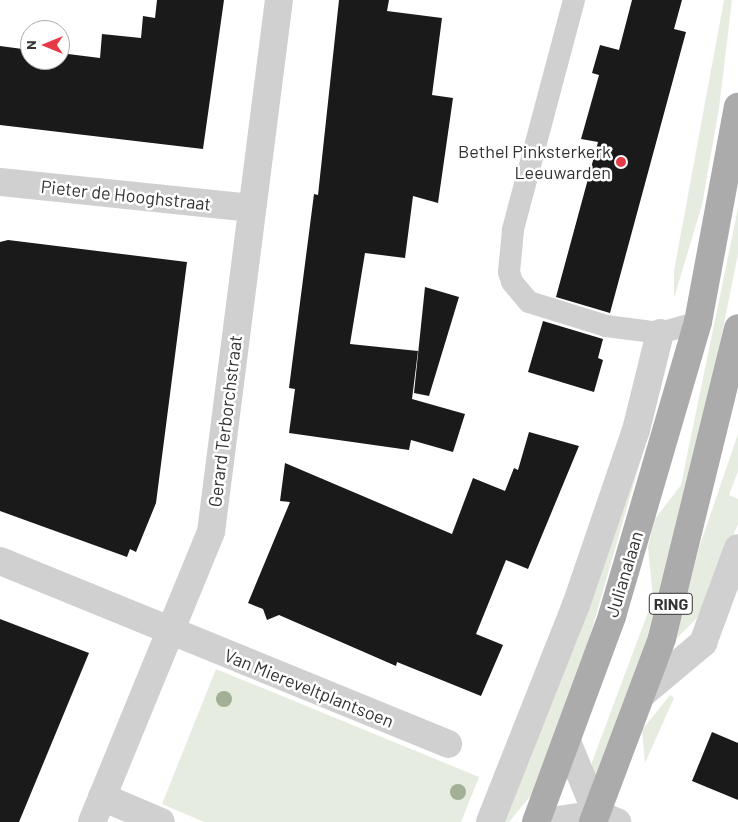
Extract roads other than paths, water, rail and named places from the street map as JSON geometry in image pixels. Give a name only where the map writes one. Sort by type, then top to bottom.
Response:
[{"type":"main road","name":"Julianalaan","points":[[536,822],[612,616],[698,322],[738,107]]},
{"type":"main road","name":"RING","points":[[602,819],[687,546],[738,328]]},
{"type":"street","name":"Gerard Terborchstraat","points":[[97,810],[211,532],[279,0]]},
{"type":"street","name":"Pieter de Hooghstraat","points":[[0,182],[252,208]]},
{"type":"street","name":"Julianalaan","points":[[650,382],[698,322]]},
{"type":"street","name":"Julianalaan","points":[[490,822],[576,605],[650,382],[660,333]]},
{"type":"street","points":[[642,694],[703,643],[738,548]]},
{"type":"street","name":"Van Miereveltplantsoen","points":[[0,561],[448,744]]},
{"type":"street","points":[[545,822],[602,819],[567,742]]},
{"type":"street","points":[[97,810],[161,822]]},
{"type":"lane","points":[[574,0],[529,163],[509,272],[520,293],[537,306],[606,326],[660,333],[698,322]]},
{"type":"place","name":"Bethel Pinksterkerk Leeuwarden","points":[[621,162]]}]
